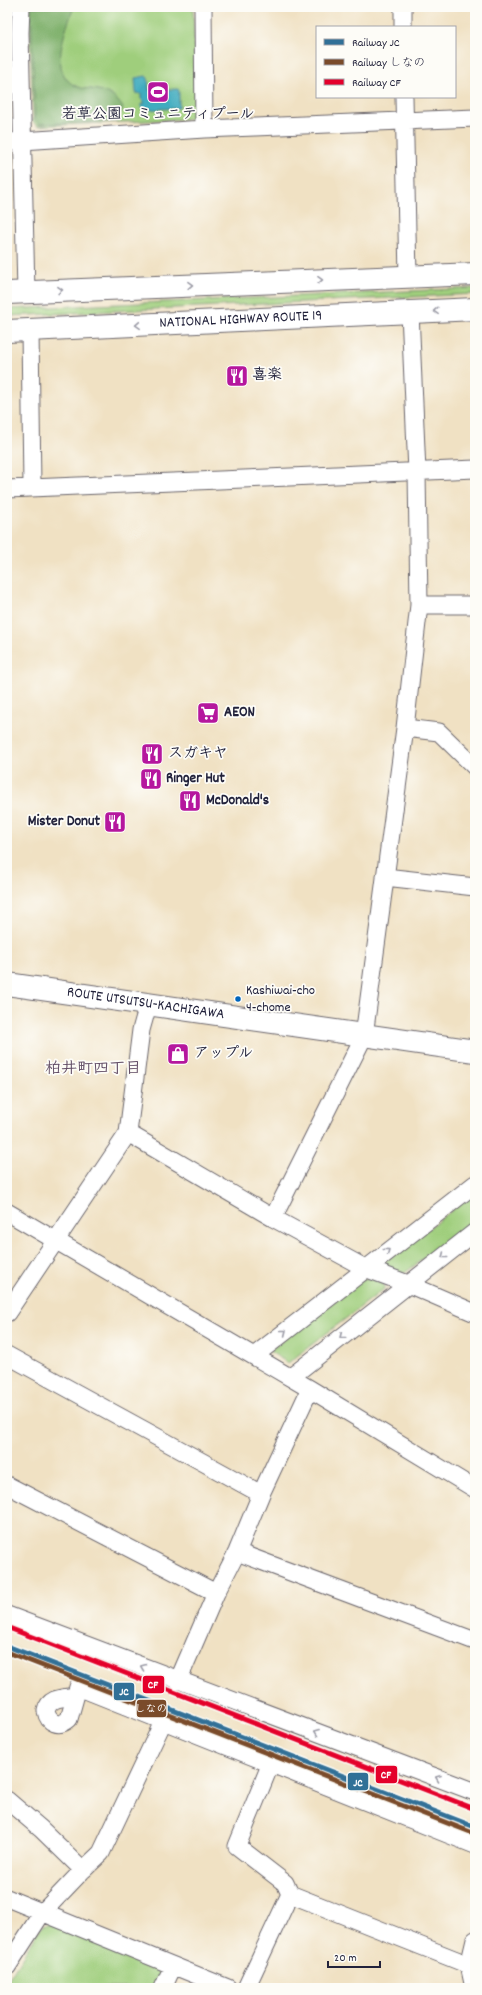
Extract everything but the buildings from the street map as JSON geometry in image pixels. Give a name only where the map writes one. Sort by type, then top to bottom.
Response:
[{"type":"main road","points":[[16,292],[475,274]]},
{"type":"main road","name":"NATIONAL HIGHWAY ROUTE 19","points":[[7,331],[475,309]]},
{"type":"main road","name":"ROUTE UTSUTSU-KACHIGAWA","points":[[7,984],[475,1051]]},
{"type":"street","points":[[16,292],[14,34],[21,7]]},
{"type":"street","points":[[203,7],[204,129]]},
{"type":"street","points":[[403,7],[403,26]]},
{"type":"street","points":[[404,98],[408,276]]},
{"type":"street","points":[[15,141],[204,129],[475,118]]},
{"type":"street","points":[[273,1218],[364,1036],[405,728],[419,605],[417,472],[410,312]]},
{"type":"street","points":[[30,330],[32,487]]},
{"type":"street","points":[[7,489],[475,469]]},
{"type":"street","points":[[419,605],[475,605]]},
{"type":"street","points":[[405,728],[439,732],[475,767]]},
{"type":"street","points":[[385,877],[475,887]]},
{"type":"street","points":[[7,1313],[128,1133],[141,1030],[148,1005]]},
{"type":"street","points":[[128,1133],[273,1218],[364,1268],[408,1284],[475,1313]]},
{"type":"street","points":[[254,1356],[364,1268],[475,1184]]},
{"type":"street","points":[[7,1212],[291,1377],[475,1489]]},
{"type":"street","points":[[291,1377],[475,1232]]},
{"type":"street","points":[[7,1354],[261,1494]]},
{"type":"street","points":[[178,1681],[216,1593],[237,1552],[261,1494],[310,1389]]},
{"type":"street","points":[[7,1484],[216,1593]]},
{"type":"street","points":[[237,1552],[475,1641]]},
{"type":"street","points":[[7,1615],[178,1681],[475,1792]]},
{"type":"street","points":[[75,1696],[78,1687],[475,1845]]},
{"type":"street","points":[[7,1967],[42,1912],[83,1870],[102,1853],[163,1722]]},
{"type":"street","points":[[271,1764],[237,1846],[285,1883],[290,1894],[469,1966]]},
{"type":"street","points":[[7,1800],[41,1829],[83,1870]]},
{"type":"street","points":[[246,1988],[290,1894]]},
{"type":"street","points":[[7,1898],[228,1988]]},
{"type":"street","points":[[474,1988],[469,1966],[475,1940]]},
{"type":"street","points":[[163,1988],[173,1966]]},
{"type":"green space","points":[[29,7],[193,7],[197,114],[192,119],[38,126],[33,122]]},
{"type":"green space","points":[[31,7],[74,7],[63,39],[61,51],[63,73],[68,81],[78,87],[110,94],[117,100],[123,108],[117,121],[39,124],[35,120]]},
{"type":"green space","points":[[475,288],[475,294],[7,316],[7,309]]},
{"type":"green space","points":[[475,1193],[475,1219],[406,1272],[399,1273],[385,1267],[384,1262]]},
{"type":"green space","points":[[370,1278],[384,1284],[384,1289],[288,1363],[269,1351],[363,1279]]},
{"type":"green space","points":[[50,1923],[159,1969],[161,1976],[156,1988],[7,1988],[7,1981],[42,1926]]},
{"type":"water","name":"若草公園コミュニティプール","points":[[146,76],[148,78],[149,90],[178,89],[179,108],[143,110],[141,105],[144,104],[144,101],[141,99],[141,94],[136,93],[135,78]]},
{"type":"rail line","name":"CF","points":[[9,1628],[475,1809]]},
{"type":"rail line","name":"JC","points":[[7,1646],[475,1827]]},
{"type":"rail line","name":"しなの","points":[[7,1652],[473,1833]]},
{"type":"place","name":"若草公園コミュニティプール","points":[[158,92]]},
{"type":"place","name":"喜楽","points":[[237,376]]},
{"type":"place","name":"AEON","points":[[208,713]]},
{"type":"place","name":"スガキヤ","points":[[152,754]]},
{"type":"place","name":"Ringer Hut","points":[[151,779]]},
{"type":"place","name":"McDonald's","points":[[190,801]]},
{"type":"place","name":"Mister Donut","points":[[115,822]]},
{"type":"place","name":"Kashiwai-cho 4-chome","points":[[238,999]]},
{"type":"place","name":"アップル","points":[[178,1054]]},
{"type":"district","name":"柏井町四丁目","points":[[93,1069]]}]
